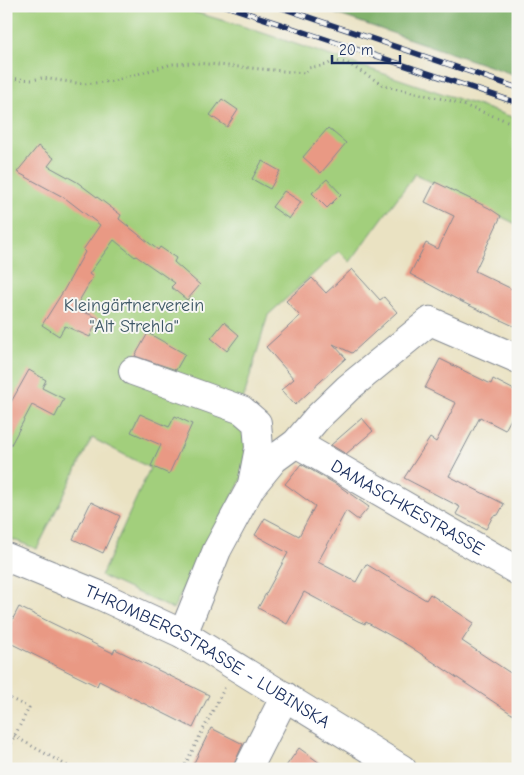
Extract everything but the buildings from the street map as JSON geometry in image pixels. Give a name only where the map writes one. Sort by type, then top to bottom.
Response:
[{"type":"street","points":[[183,634],[218,550],[251,488],[274,460],[296,444],[317,418],[348,388],[430,321],[518,359]]},
{"type":"street","points":[[133,370],[242,410],[257,423],[258,463],[251,488]]},
{"type":"street","name":"DAMASCHKESTRASSE","points":[[296,444],[392,501],[518,571]]},
{"type":"street","name":"THROMBERGSTRASSE - LUBINSKA","points":[[6,557],[99,595],[183,634],[235,666],[282,702],[402,769]]},
{"type":"street","points":[[248,769],[282,702]]},
{"type":"path","points":[[6,78],[32,80],[42,78],[84,84],[114,81],[172,64],[196,63],[305,73],[308,68],[326,65],[333,61],[347,63],[385,86],[452,101],[510,122],[518,122]]},
{"type":"path","points":[[183,769],[235,666]]},
{"type":"path","points":[[6,696],[29,708],[6,752]]},
{"type":"path","points":[[14,736],[73,769]]},
{"type":"green space","name":"Kleingärtnerverein \"Alt Strehla\"","points":[[6,6],[173,6],[242,26],[518,119],[518,225],[415,174],[350,262],[339,251],[268,315],[235,427],[247,431],[244,475],[173,609],[101,576],[150,468],[92,438],[37,549],[6,537]]},
{"type":"green space","points":[[313,6],[518,6],[518,76]]},
{"type":"railway","points":[[226,6],[518,103]]},
{"type":"railway","points":[[276,6],[518,88]]}]
